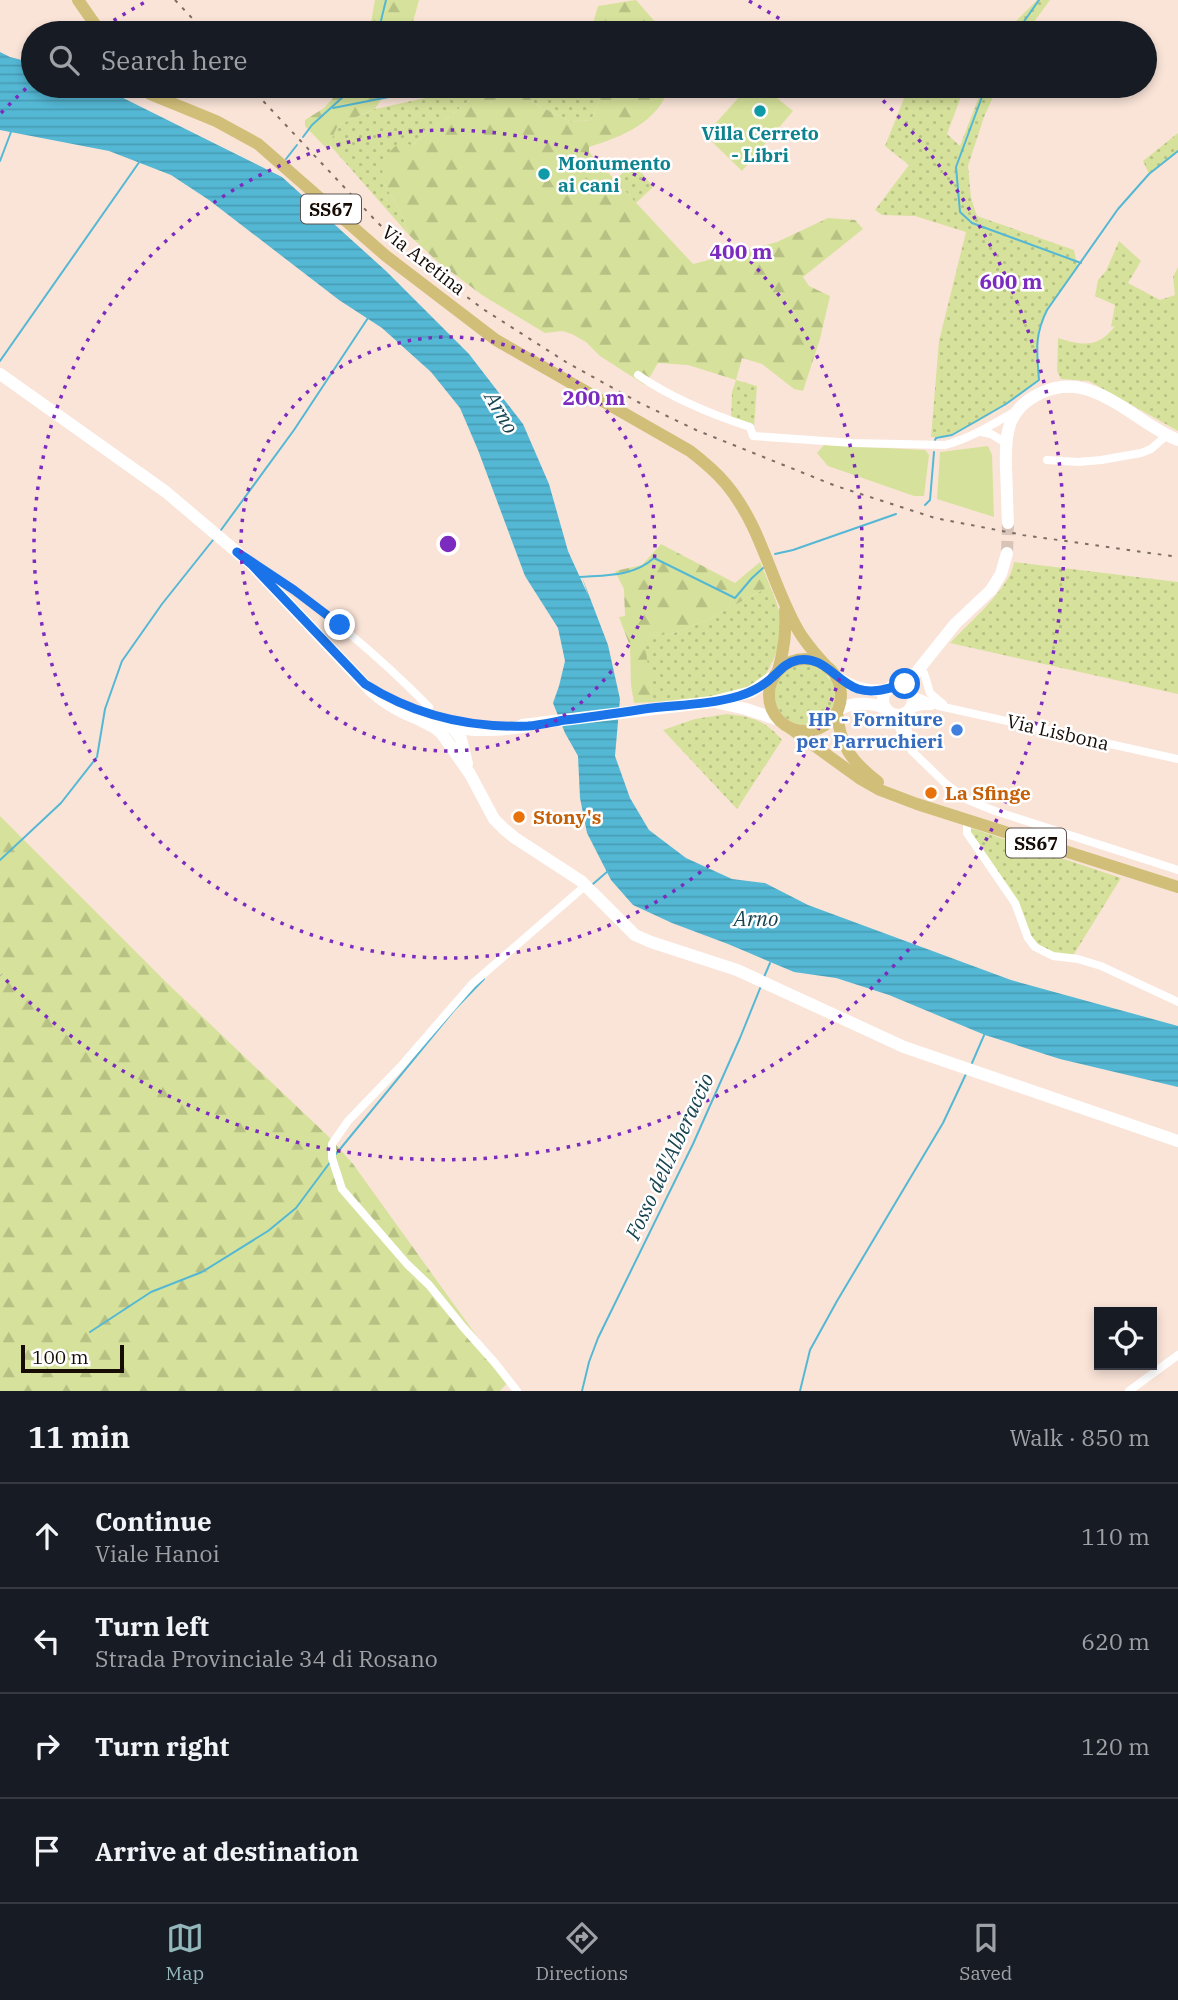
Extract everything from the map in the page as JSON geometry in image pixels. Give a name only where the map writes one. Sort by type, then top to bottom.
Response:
[{"type":"main road","points":[[78,0],[93,21]]},
{"type":"main road","name":"Via Aretina","points":[[162,98],[216,121],[258,144],[386,256],[496,340],[690,451],[708,465],[742,506],[784,602]]},
{"type":"main road","points":[[0,374],[166,492],[251,564],[383,700],[435,728],[458,748]]},
{"type":"main road","points":[[1008,523],[1008,429],[1019,409],[1047,390],[1077,387],[1101,395],[1173,437]]},
{"type":"main road","points":[[458,748],[468,737],[480,733],[712,702],[751,692],[787,664],[797,660],[819,662],[846,683],[860,690],[874,691],[905,684],[955,624],[991,590],[1001,574],[1007,554]]},
{"type":"main road","name":"SS67","points":[[784,602],[798,630],[831,671]]},
{"type":"main road","name":"SS67","points":[[777,673],[785,648],[787,626],[784,602]]},
{"type":"main road","points":[[837,711],[845,706],[868,704],[898,711],[913,700],[912,695],[932,654]]},
{"type":"main road","points":[[777,673],[769,693],[773,712],[790,728],[812,731],[831,721],[837,711],[841,691],[831,671]]},
{"type":"main road","points":[[365,684],[391,699],[473,723],[528,726]]},
{"type":"main road","points":[[893,687],[906,688],[912,695]]},
{"type":"main road","points":[[893,687],[883,698],[898,711]]},
{"type":"main road","points":[[712,702],[779,720]]},
{"type":"main road","points":[[432,711],[454,728]]},
{"type":"main road","name":"SS67","points":[[837,711],[838,729],[845,748],[853,759],[894,795]]},
{"type":"main road","points":[[412,716],[454,728],[498,730]]},
{"type":"main road","points":[[454,728],[473,723]]},
{"type":"main road","points":[[454,728],[450,738],[458,748],[487,807],[504,829],[586,885],[635,934],[651,942],[737,970],[904,1047],[1178,1142]]},
{"type":"main road","name":"SS67","points":[[790,728],[880,790],[967,821],[1178,887]]},
{"type":"street","points":[[638,375],[695,408],[750,427],[753,436],[853,443],[945,445],[960,442],[981,432],[1019,409]]},
{"type":"street","points":[[993,424],[1008,429]]},
{"type":"street","points":[[981,432],[991,434],[1006,443]]},
{"type":"street","points":[[1047,460],[1078,462],[1141,453],[1173,437]]},
{"type":"street","points":[[237,552],[340,625],[398,675],[432,711]]},
{"type":"street","points":[[924,673],[930,692],[943,706]]},
{"type":"street","name":"Via Lisbona","points":[[912,695],[943,706],[1178,759]]},
{"type":"street","name":"Via Lisbona","points":[[898,711],[922,706],[943,706]]},
{"type":"street","points":[[898,711],[907,744],[946,784],[968,800],[1178,870]]},
{"type":"street","points":[[898,711],[923,761]]},
{"type":"street","points":[[967,821],[967,833],[1015,903],[1028,938],[1035,947],[1053,956],[1078,959],[1101,966],[1178,1002]]},
{"type":"street","points":[[517,1391],[429,1285],[407,1264],[342,1189],[332,1158],[332,1144],[348,1121],[401,1066],[472,984],[586,885]]},
{"type":"street","points":[[1129,1391],[1178,1355]]},
{"type":"green space","points":[[375,0],[419,0],[413,21],[371,21]]},
{"type":"green space","points":[[636,0],[654,21],[594,21],[598,6]]},
{"type":"green space","points":[[1037,0],[1050,0],[1035,21],[1016,21]]},
{"type":"green space","points":[[333,98],[382,98],[375,109],[338,125],[327,149],[305,126],[305,120],[324,108]]},
{"type":"green space","points":[[425,98],[473,98],[412,145],[384,184],[401,212],[409,235],[329,144],[338,125],[375,109]]},
{"type":"green space","points":[[473,98],[530,98],[534,103],[571,122],[591,120],[601,98],[664,98],[657,109],[638,126],[589,147],[589,152],[693,264],[777,242],[828,218],[855,220],[863,229],[803,277],[809,286],[830,296],[820,339],[803,391],[794,389],[762,364],[742,358],[736,380],[688,365],[658,363],[645,385],[572,334],[562,331],[545,333],[482,295],[438,262],[409,235],[401,212],[384,184],[382,168],[386,156],[399,142],[412,145]]},
{"type":"green space","points":[[530,98],[601,98],[591,120],[571,122],[534,103]]},
{"type":"green space","points":[[738,98],[777,98],[793,111],[742,171],[705,135]]},
{"type":"green space","points":[[904,98],[960,98],[947,134],[960,146],[978,98],[993,98],[968,166],[971,198],[977,216],[1074,250],[1078,268],[1043,317],[1037,346],[1039,380],[972,425],[943,436],[931,437],[939,341],[966,232],[915,216],[882,215],[875,210],[909,165],[885,146]]},
{"type":"green space","points":[[1178,133],[1178,151],[1149,174],[1143,161]]},
{"type":"green space","points":[[634,163],[653,187],[636,203],[615,180]]},
{"type":"green space","points":[[1119,241],[1141,261],[1128,283],[1160,300],[1175,295],[1173,277],[1178,267],[1178,431],[1089,381],[1061,379],[1057,371],[1058,338],[1083,344],[1096,342],[1115,326],[1111,327],[1115,305],[1095,296],[1098,280],[1106,271]]},
{"type":"green space","points":[[736,380],[757,386],[754,427],[731,420],[732,392]]},
{"type":"green space","points":[[824,445],[925,450],[929,455],[924,496],[914,496],[828,466],[817,453]]},
{"type":"green space","points":[[988,446],[992,455],[994,517],[937,499],[940,452]]},
{"type":"green space","points":[[661,544],[735,583],[760,562],[770,586],[705,621],[671,634],[644,637],[653,702],[634,703],[630,646],[619,617],[625,616],[624,589],[615,571],[642,565]]},
{"type":"green space","points":[[1014,562],[1178,582],[1178,694],[950,643],[997,594]]},
{"type":"green space","points":[[770,586],[783,625],[777,652],[766,674],[744,690],[717,696],[653,702],[643,637],[671,634],[705,621]]},
{"type":"green space","points":[[805,665],[822,670],[830,678],[835,695],[830,712],[822,720],[805,725],[788,720],[780,712],[775,695],[780,678],[788,670]]},
{"type":"green space","points":[[727,714],[758,721],[782,740],[737,809],[663,730],[695,719]]},
{"type":"green space","points":[[0,816],[168,984],[329,1137],[353,1164],[509,1381],[500,1391],[0,1391]]},
{"type":"green space","points":[[971,828],[1121,878],[1074,954],[1050,952],[1031,937],[970,833]]},
{"type":"water","name":"Arno","points":[[0,52],[21,60],[21,98],[123,98],[282,177],[386,271],[469,354],[523,424],[549,484],[568,551],[588,595],[582,577],[608,645],[620,699],[615,756],[630,798],[649,830],[686,858],[732,879],[765,883],[808,905],[1011,980],[1178,1026],[1178,1087],[1060,1059],[985,1035],[889,995],[836,978],[794,972],[633,905],[611,880],[587,833],[580,798],[578,756],[553,703],[565,661],[558,628],[525,576],[460,408],[431,372],[382,328],[339,300],[209,200],[171,175],[109,151],[0,130]]},
{"type":"waterway","points":[[381,21],[386,0]]},
{"type":"waterway","points":[[1024,21],[1039,0]]},
{"type":"waterway","points":[[303,137],[342,98]]},
{"type":"waterway","points":[[333,108],[384,98]]},
{"type":"waterway","points":[[982,98],[956,167],[960,212],[972,223],[1081,263]]},
{"type":"waterway","points":[[0,161],[11,132]]},
{"type":"waterway","points":[[286,159],[297,145]]},
{"type":"waterway","points":[[935,440],[952,435],[1006,404],[1039,380],[1038,336],[1047,310],[1118,209],[1149,174],[1178,151]]},
{"type":"waterway","points":[[0,361],[140,161]]},
{"type":"waterway","points":[[221,530],[294,430],[368,318]]},
{"type":"waterway","points":[[925,505],[930,500],[934,452]]},
{"type":"waterway","points":[[775,554],[896,514]]},
{"type":"waterway","points":[[0,860],[61,803],[97,757],[105,709],[122,661],[162,604],[213,540]]},
{"type":"waterway","points":[[579,577],[628,572],[654,558],[735,598],[763,568]]},
{"type":"waterway","points":[[593,884],[608,871]]},
{"type":"waterway","name":"Fosso dell'Alberaccio","points":[[764,977],[770,963]]},
{"type":"waterway","points":[[336,1154],[455,1009],[484,979]]},
{"type":"waterway","name":"Fosso dell'Alberaccio","points":[[582,1391],[598,1338],[693,1144],[761,986]]},
{"type":"waterway","points":[[972,1063],[985,1033]]},
{"type":"waterway","points":[[800,1391],[810,1350],[943,1123],[966,1074]]},
{"type":"waterway","points":[[90,1332],[151,1292],[202,1272],[268,1231],[296,1208],[331,1161]]},
{"type":"tunnel","points":[[1007,553],[1008,523]]},
{"type":"railway","points":[[175,0],[195,21]]},
{"type":"railway","points":[[260,98],[411,255],[483,309],[566,362],[638,402],[696,430],[836,486],[935,518],[1023,535],[1178,557]]},
{"type":"place","name":"Villa Cerreto - Libri","points":[[760,111]]},
{"type":"place","name":"Monumento ai cani","points":[[544,174]]},
{"type":"place","name":"HP - Forniture per Parruchieri","points":[[957,730]]},
{"type":"place","name":"La Sfinge","points":[[931,793]]},
{"type":"place","name":"Stony's","points":[[519,817]]},
{"type":"route","points":[[340,625],[237,552],[365,684],[410,707],[455,721],[529,726],[712,702],[751,692],[787,664],[797,660],[819,662],[846,683],[860,690],[888,690],[905,684]]}]
